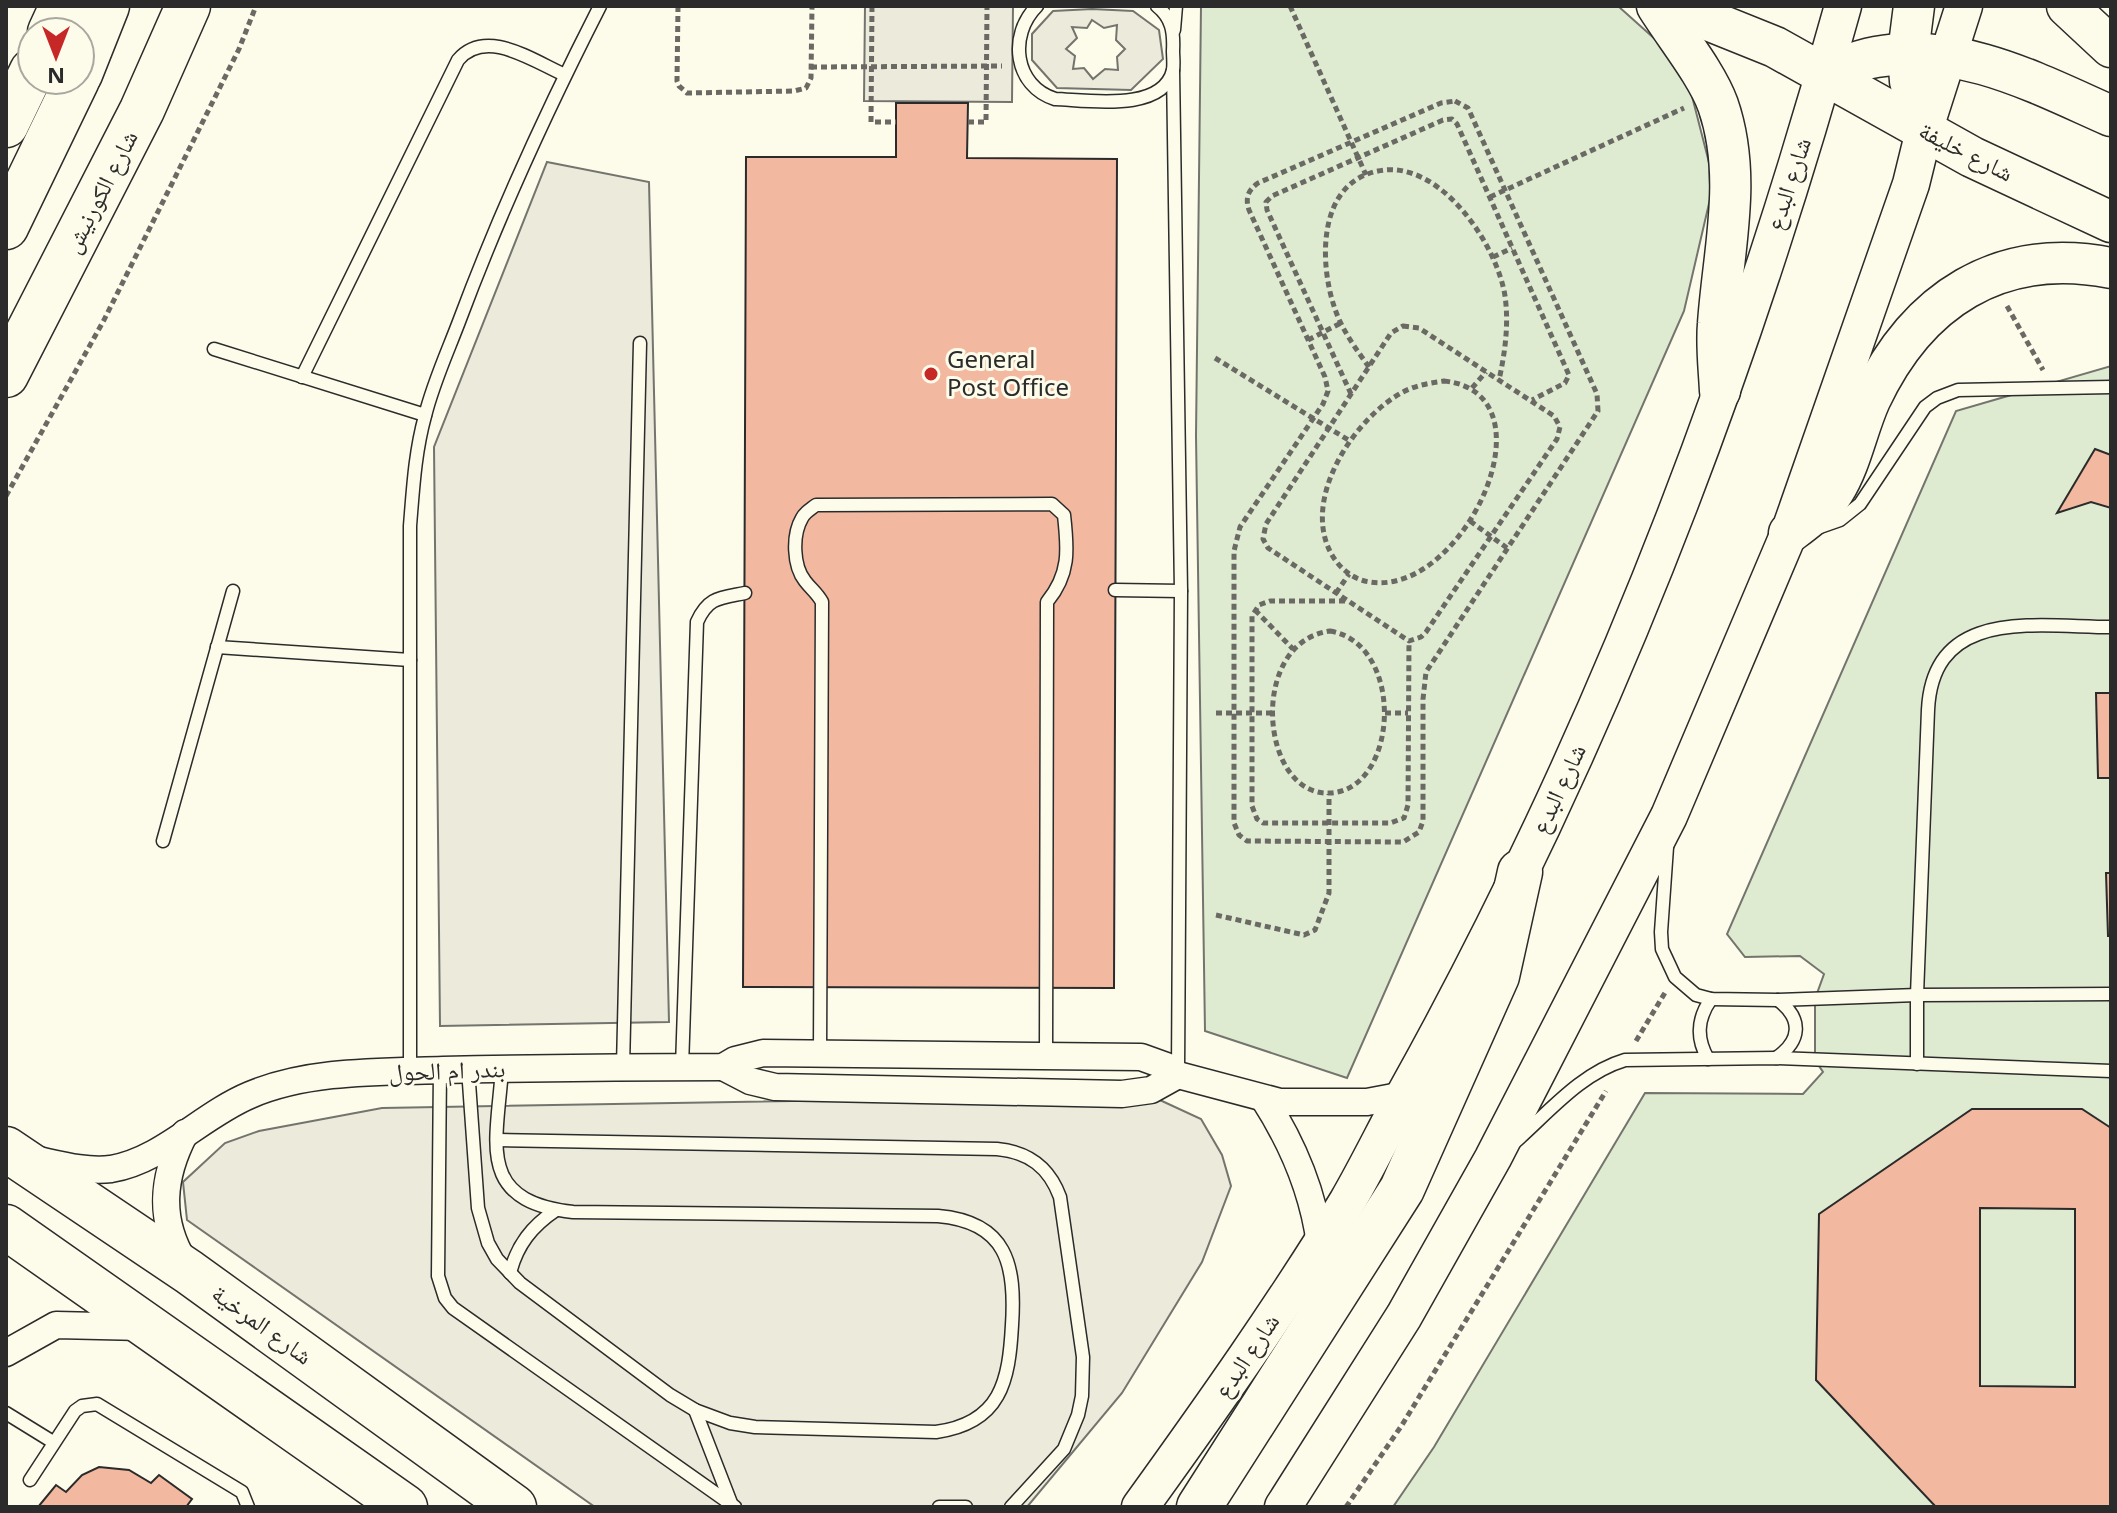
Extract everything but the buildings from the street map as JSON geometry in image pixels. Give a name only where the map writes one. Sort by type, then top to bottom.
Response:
[{"type":"highway","points":[[96,34],[107,6]]},
{"type":"highway","name":"شارع الكورنيش","points":[[6,375],[142,110],[188,6]]},
{"type":"highway","points":[[6,125],[20,96]]},
{"type":"highway","points":[[6,227],[69,96]]},
{"type":"highway","points":[[1199,1507],[1402,1189],[1497,976],[1520,872]]},
{"type":"highway","name":"شارع المرخية","points":[[11,1152],[189,1272],[514,1507]]},
{"type":"highway","points":[[6,1227],[405,1507]]},
{"type":"main road","points":[[142,110],[174,75],[208,6]]},
{"type":"main road","points":[[1657,6],[1717,102],[1727,141],[1731,172],[1729,236],[1717,328],[1720,391]]},
{"type":"main road","name":"شارع خليفة","points":[[1673,6],[1775,47],[1972,157],[2111,222]]},
{"type":"main road","name":"شارع البدع","points":[[1140,1507],[1271,1322],[1348,1199],[1452,1010],[1520,872],[1591,717],[1673,520],[1720,391],[1824,74],[1843,6]]},
{"type":"main road","points":[[1914,6],[1908,53],[1910,81],[1924,131]]},
{"type":"main road","points":[[1283,1507],[1404,1316],[1493,1158],[1669,816],[1789,533],[1911,184],[1924,131],[1964,6]]},
{"type":"main road","points":[[2067,6],[2111,47]]},
{"type":"main road","points":[[1824,74],[1875,57],[1908,53],[1949,57],[1999,67],[2111,116]]},
{"type":"main road","points":[[1789,533],[1812,515],[1833,492],[1871,399],[1910,335],[1930,314],[1969,286],[2015,267],[2067,262],[2111,268]]},
{"type":"street","name":"بندر ام الحول","points":[[723,1067],[735,1060],[763,1053],[1141,1057],[1166,1066],[1178,1075],[1264,1099],[1331,1104],[1367,1102],[1404,1095]]},
{"type":"street","name":"بندر ام الحول","points":[[11,1152],[67,1166],[110,1169],[148,1156],[250,1094],[287,1082],[410,1071],[723,1067],[750,1081],[775,1087],[1106,1094],[1137,1094],[1178,1075]]},
{"type":"street","points":[[1264,1099],[1294,1151],[1311,1196],[1320,1244]]},
{"type":"street","points":[[185,1133],[172,1161],[165,1201],[169,1230],[189,1272]]},
{"type":"street","points":[[6,1353],[56,1325],[148,1327]]},
{"type":"lane","points":[[410,1071],[410,526],[415,469],[425,415],[500,219],[600,6]]},
{"type":"lane","points":[[1037,6],[1023,30],[1021,65],[1029,84],[1045,96],[1055,99],[1138,100],[1158,90],[1173,70]]},
{"type":"lane","points":[[1157,6],[1171,23],[1173,37]]},
{"type":"lane","points":[[1176,6],[1173,70],[1181,591],[1178,1075]]},
{"type":"lane","points":[[302,377],[465,51],[475,46],[497,46],[565,75]]},
{"type":"lane","points":[[623,1067],[640,343]]},
{"type":"lane","points":[[214,349],[425,415]]},
{"type":"lane","points":[[1789,533],[1817,529],[1840,520],[1860,504],[1925,407],[1937,398],[1958,390],[2111,387]]},
{"type":"lane","points":[[820,1053],[822,602],[803,579],[796,557],[795,534],[803,514],[816,505],[1052,504],[1064,515],[1067,538],[1066,569],[1047,602],[1046,1056]]},
{"type":"lane","points":[[1115,590],[1181,591]]},
{"type":"lane","points":[[163,841],[233,591]]},
{"type":"lane","points":[[682,1067],[697,622],[703,607],[716,598],[745,593]]},
{"type":"lane","points":[[1917,1064],[1928,701],[1934,674],[1942,658],[1955,645],[1987,629],[2111,627]]},
{"type":"lane","points":[[217,647],[410,660]]},
{"type":"lane","points":[[1669,816],[1662,949],[1675,977],[1696,995],[1711,999],[1778,1000],[1917,995],[2111,994]]},
{"type":"lane","points":[[1708,1059],[1699,1040],[1699,1028],[1711,999]]},
{"type":"lane","points":[[1776,1058],[1788,1050],[1795,1037],[1796,1022],[1790,1009],[1778,1000]]},
{"type":"lane","points":[[1493,1158],[1607,1065],[1640,1059],[1776,1058],[2111,1071]]},
{"type":"lane","points":[[468,1069],[479,1217],[488,1243],[510,1273],[670,1395],[695,1410],[730,1423],[755,1427],[936,1432],[963,1426],[985,1411],[1002,1388],[1007,1375],[1015,1290],[1009,1263],[994,1239],[982,1229],[953,1217],[556,1210],[522,1198],[499,1173],[497,1140],[502,1069]]},
{"type":"lane","points":[[440,1070],[438,1276],[445,1298],[453,1308],[733,1505]]},
{"type":"lane","points":[[497,1140],[997,1149],[1013,1151],[1041,1165],[1056,1185],[1060,1197],[1083,1357],[1082,1396],[1064,1449],[1011,1507]]},
{"type":"lane","points":[[510,1273],[514,1258],[526,1237],[556,1210]]},
{"type":"lane","points":[[30,1480],[53,1442],[82,1406],[89,1403],[104,1406],[242,1492],[248,1507]]},
{"type":"lane","points":[[695,1410],[733,1505]]},
{"type":"lane","points":[[6,1413],[53,1442]]},
{"type":"lane","points":[[939,1507],[966,1507]]},
{"type":"path","points":[[6,496],[104,320],[239,49],[256,6]]},
{"type":"path","points":[[678,6],[677,81],[687,93],[801,91],[810,83],[812,6]]},
{"type":"path","points":[[872,6],[871,122],[896,122]]},
{"type":"path","points":[[968,122],[986,122],[987,6]]},
{"type":"path","points":[[1290,6],[1366,175]]},
{"type":"path","points":[[811,67],[1021,65]]},
{"type":"path","points":[[1455,101],[1468,108],[1597,394],[1599,406],[1426,672],[1423,699],[1423,821],[1419,832],[1403,842],[1253,841],[1239,835],[1234,823],[1236,539],[1246,518],[1326,398],[1327,384],[1249,210],[1247,197],[1258,183],[1351,142],[1441,103],[1455,101]]},
{"type":"path","points":[[1490,197],[1686,107]]},
{"type":"path","points":[[1351,394],[1266,202],[1272,196],[1452,119],[1457,124],[1569,375],[1565,383],[1531,401]]},
{"type":"path","points":[[1369,367],[1341,323],[1330,294],[1326,268],[1328,229],[1335,203],[1343,191],[1378,170],[1404,170],[1437,187],[1470,220],[1493,257],[1505,295],[1507,318],[1499,380]]},
{"type":"path","points":[[1493,257],[1512,248]]},
{"type":"path","points":[[2007,305],[2054,388]]},
{"type":"path","points":[[1308,340],[1341,323]]},
{"type":"path","points":[[1403,326],[1411,326],[1499,380],[1554,416],[1560,427],[1560,433],[1426,632],[1409,641],[1268,548],[1263,539],[1266,524],[1391,333],[1403,326]]},
{"type":"path","points":[[1215,358],[1350,441]]},
{"type":"path","points":[[1472,388],[1486,372]]},
{"type":"path","points":[[1444,381],[1472,388],[1491,410],[1496,449],[1488,487],[1470,521],[1445,552],[1414,574],[1383,583],[1369,582],[1349,574],[1329,551],[1323,517],[1333,472],[1350,441],[1375,412],[1402,392],[1444,381]]},
{"type":"path","points":[[1470,521],[1507,548]]},
{"type":"path","points":[[1336,593],[1349,574]]},
{"type":"path","points":[[1347,601],[1270,601],[1259,605],[1252,616],[1252,806],[1257,819],[1270,824],[1390,823],[1404,818],[1408,805],[1409,641]]},
{"type":"path","points":[[1255,610],[1293,649]]},
{"type":"path","points":[[1330,631],[1351,638],[1370,658],[1378,674],[1385,713],[1379,747],[1363,778],[1353,787],[1329,794],[1307,788],[1288,769],[1276,741],[1273,713],[1276,684],[1282,667],[1293,649],[1308,637],[1330,631]]},
{"type":"path","points":[[1216,713],[1273,713]]},
{"type":"path","points":[[1385,713],[1408,713]]},
{"type":"path","points":[[1216,915],[1304,935],[1315,930],[1329,893],[1329,794]]},
{"type":"path","points":[[1346,1507],[1402,1425],[1588,1120]]},
{"type":"green space","points":[[1201,6],[1618,6],[1684,65],[1714,182],[1684,311],[1347,1078],[1205,1031],[1196,436]]},
{"type":"green space","points":[[2111,366],[2111,1507],[1393,1507],[1434,1447],[1645,1093],[1803,1094],[1823,1072],[1815,1060],[1815,999],[1824,974],[1800,956],[1745,957],[1727,934],[1956,411]]},
{"type":"shaded area","points":[[865,6],[1013,6],[1012,102],[864,101]]},
{"type":"shaded area","points":[[1053,11],[1133,11],[1159,30],[1163,59],[1131,90],[1057,88],[1032,60],[1032,34]],"holes":[[[1092,20],[1104,28],[1117,25],[1116,40],[1125,49],[1117,57],[1118,70],[1105,69],[1093,79],[1084,68],[1073,69],[1075,56],[1066,49],[1077,38],[1072,27],[1087,28]]]},
{"type":"shaded area","points":[[547,162],[649,182],[669,1022],[440,1026],[434,447]]},
{"type":"shaded area","points":[[1149,1095],[1201,1119],[1222,1155],[1231,1186],[1202,1262],[1122,1393],[1027,1507],[595,1507],[187,1220],[183,1182],[225,1143],[259,1131],[382,1108]]},
{"type":"place","name":"General Post Office","points":[[931,374]]}]
